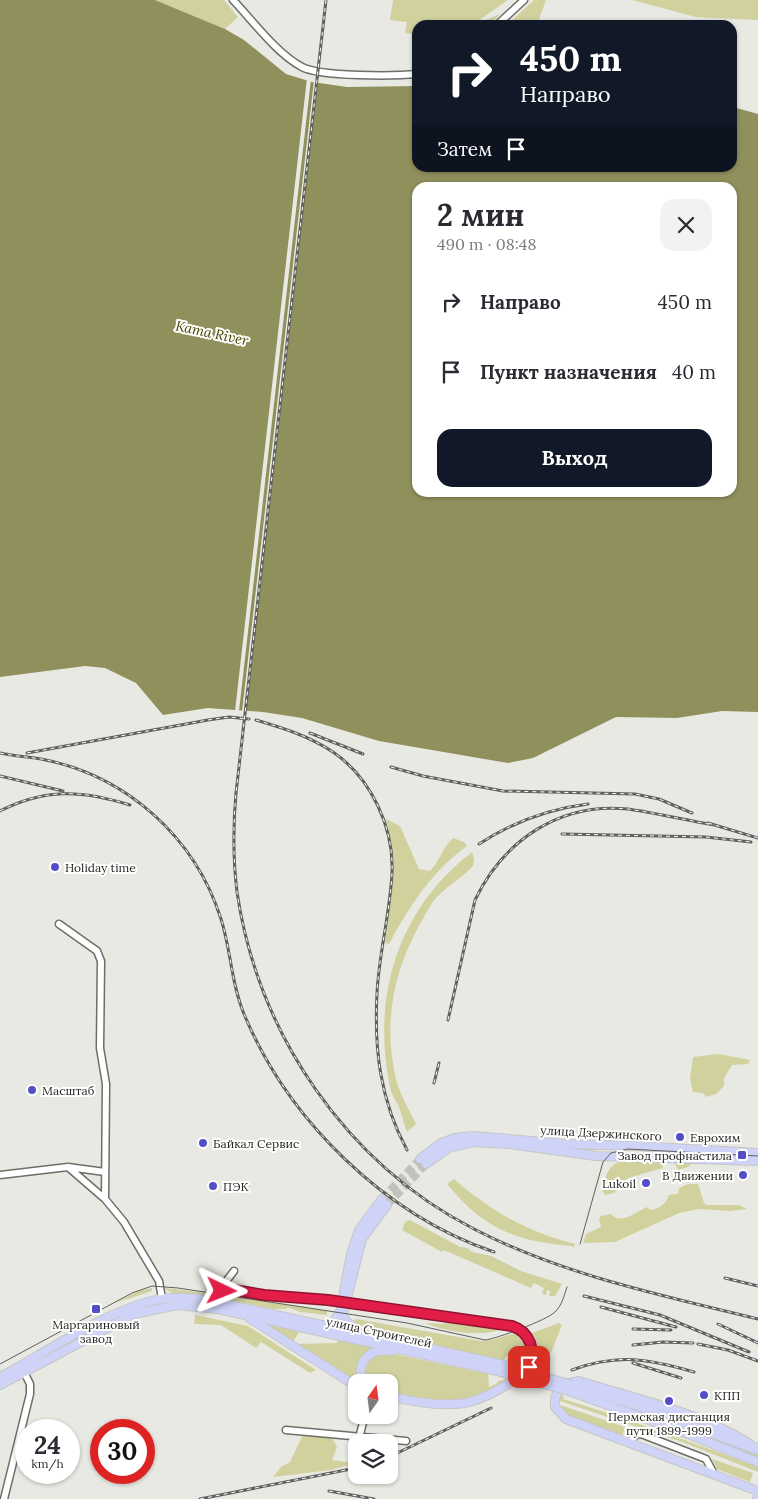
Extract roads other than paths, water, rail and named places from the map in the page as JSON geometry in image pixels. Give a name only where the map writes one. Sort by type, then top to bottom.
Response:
[{"type":"main road","name":"улица Дзержинского","points":[[758,1153],[644,1146],[568,1144],[473,1136],[450,1139],[441,1143],[423,1161],[449,1148],[474,1142],[509,1144],[596,1156],[680,1157],[758,1161]]},
{"type":"main road","points":[[363,1333],[345,1320],[343,1313],[344,1302],[356,1236],[366,1218],[385,1202]]},
{"type":"main road","name":"улица Строителей","points":[[0,1377],[125,1310],[189,1297],[363,1333],[497,1367],[638,1406],[758,1450]]},
{"type":"main road","points":[[321,1324],[331,1323],[336,1319],[344,1302]]},
{"type":"main road","name":"улица Строителей","points":[[0,1385],[122,1320],[163,1303],[200,1306],[243,1314],[482,1367],[497,1367]]},
{"type":"main road","points":[[243,1314],[348,1381]]},
{"type":"main road","points":[[398,1398],[456,1404],[478,1400],[497,1391],[521,1375],[530,1364],[532,1354],[530,1342],[518,1328]]},
{"type":"main road","points":[[361,1374],[364,1360],[372,1353],[380,1350],[452,1364],[482,1367]]},
{"type":"main road","points":[[758,1450],[720,1428],[579,1381],[564,1384],[556,1397],[556,1407],[566,1419],[758,1491]]},
{"type":"main road","name":"улица Строителей","points":[[569,1388],[758,1462]]},
{"type":"street","points":[[233,0],[286,55],[307,69],[379,76],[412,74]]},
{"type":"street","points":[[502,20],[524,0]]},
{"type":"street","points":[[59,924],[97,951],[101,962],[100,1048],[106,1084],[105,1199]]},
{"type":"street","points":[[0,1175],[68,1167],[105,1172]]},
{"type":"street","points":[[68,1167],[105,1199],[124,1222],[159,1281],[163,1303]]},
{"type":"street","points":[[220,1302],[222,1288],[234,1270]]},
{"type":"street","points":[[222,1288],[264,1295],[344,1302],[502,1324],[518,1328]]},
{"type":"street","points":[[4,1499],[30,1394],[30,1384],[24,1372]]},
{"type":"street","points":[[286,1430],[348,1437]]},
{"type":"street","points":[[630,1443],[635,1435],[641,1434],[706,1459],[714,1474]]},
{"type":"street","points":[[398,1440],[406,1441]]},
{"type":"water","name":"Kama River","points":[[0,0],[155,0],[225,29],[244,40],[286,74],[312,82],[347,87],[412,86],[412,172],[737,172],[737,108],[758,114],[758,712],[722,711],[677,718],[616,717],[533,758],[508,763],[379,741],[302,718],[263,712],[208,708],[163,715],[136,683],[105,668],[85,666],[0,677]]},
{"type":"tunnel","points":[[382,1199],[420,1159]]},
{"type":"tunnel","points":[[387,1205],[426,1164]]},
{"type":"tram line","points":[[580,1244],[603,1162],[611,1153],[628,1149],[758,1156]]},
{"type":"tram line","points":[[0,1364],[132,1293],[152,1286],[178,1288],[407,1323],[485,1340],[521,1329],[555,1312],[567,1287]]},
{"type":"railway","points":[[326,0],[236,793],[234,818],[236,880],[248,945],[265,995],[287,1044],[315,1089],[348,1131],[386,1168],[428,1201],[474,1229],[542,1259],[613,1282],[758,1319]]},
{"type":"railway","points":[[27,753],[208,720],[229,717],[249,719]]},
{"type":"railway","points":[[256,720],[305,737],[324,746],[347,763],[359,775],[369,790],[378,805],[384,821],[392,856],[392,873],[378,978],[376,1014],[378,1054],[390,1112],[407,1150]]},
{"type":"railway","points":[[310,733],[363,754]]},
{"type":"railway","points":[[0,753],[41,759],[72,767],[101,779],[128,795],[153,814],[175,837],[194,862],[209,889],[221,919],[236,990],[244,1014],[263,1053],[286,1091],[314,1126],[345,1159],[379,1188],[415,1214],[454,1235],[494,1252]]},
{"type":"railway","points":[[391,767],[423,776],[503,791],[635,794],[659,799],[692,813]]},
{"type":"railway","points":[[0,776],[63,791]]},
{"type":"railway","points":[[0,811],[33,798],[64,794],[96,796],[130,805]]},
{"type":"railway","points":[[479,844],[505,829],[531,818],[559,809],[588,804]]},
{"type":"railway","points":[[448,1020],[475,900],[487,879],[502,859],[518,843],[537,829],[557,819],[579,812],[603,808],[649,812],[714,825]]},
{"type":"railway","points":[[708,823],[758,838]]},
{"type":"railway","points":[[562,834],[706,837],[751,842]]},
{"type":"railway","points":[[434,1083],[439,1063]]},
{"type":"railway","points":[[725,1278],[758,1286]]},
{"type":"railway","points":[[584,1296],[660,1315],[749,1352]]},
{"type":"railway","points":[[601,1307],[676,1327]]},
{"type":"railway","points":[[718,1324],[758,1343]]},
{"type":"railway","points":[[633,1329],[671,1330]]},
{"type":"railway","points":[[633,1345],[663,1342],[693,1343]]},
{"type":"railway","points":[[698,1344],[728,1350],[758,1361]]},
{"type":"railway","points":[[572,1370],[604,1361],[633,1360],[648,1361],[694,1372]]},
{"type":"railway","points":[[633,1363],[681,1378]]},
{"type":"railway","points":[[398,1453],[491,1408]]},
{"type":"railway","points":[[200,1499],[348,1470]]},
{"type":"railway","points":[[329,1491],[374,1499]]},
{"type":"place","name":"Holiday time","points":[[55,867]]},
{"type":"place","name":"Масштаб","points":[[32,1090]]},
{"type":"place","name":"Еврохим","points":[[680,1137]]},
{"type":"place","name":"Байкал Сервис","points":[[203,1143]]},
{"type":"place","name":"Завод профнастила","points":[[742,1155]]},
{"type":"place","name":"В Движении","points":[[743,1175]]},
{"type":"place","name":"Lukoil","points":[[646,1183]]},
{"type":"place","name":"ПЭК","points":[[213,1186]]},
{"type":"place","name":"Маргариновый завод","points":[[96,1309]]},
{"type":"place","name":"КПП","points":[[704,1395]]},
{"type":"place","name":"Пермская дистанция пути 1899-1999","points":[[669,1401]]}]
